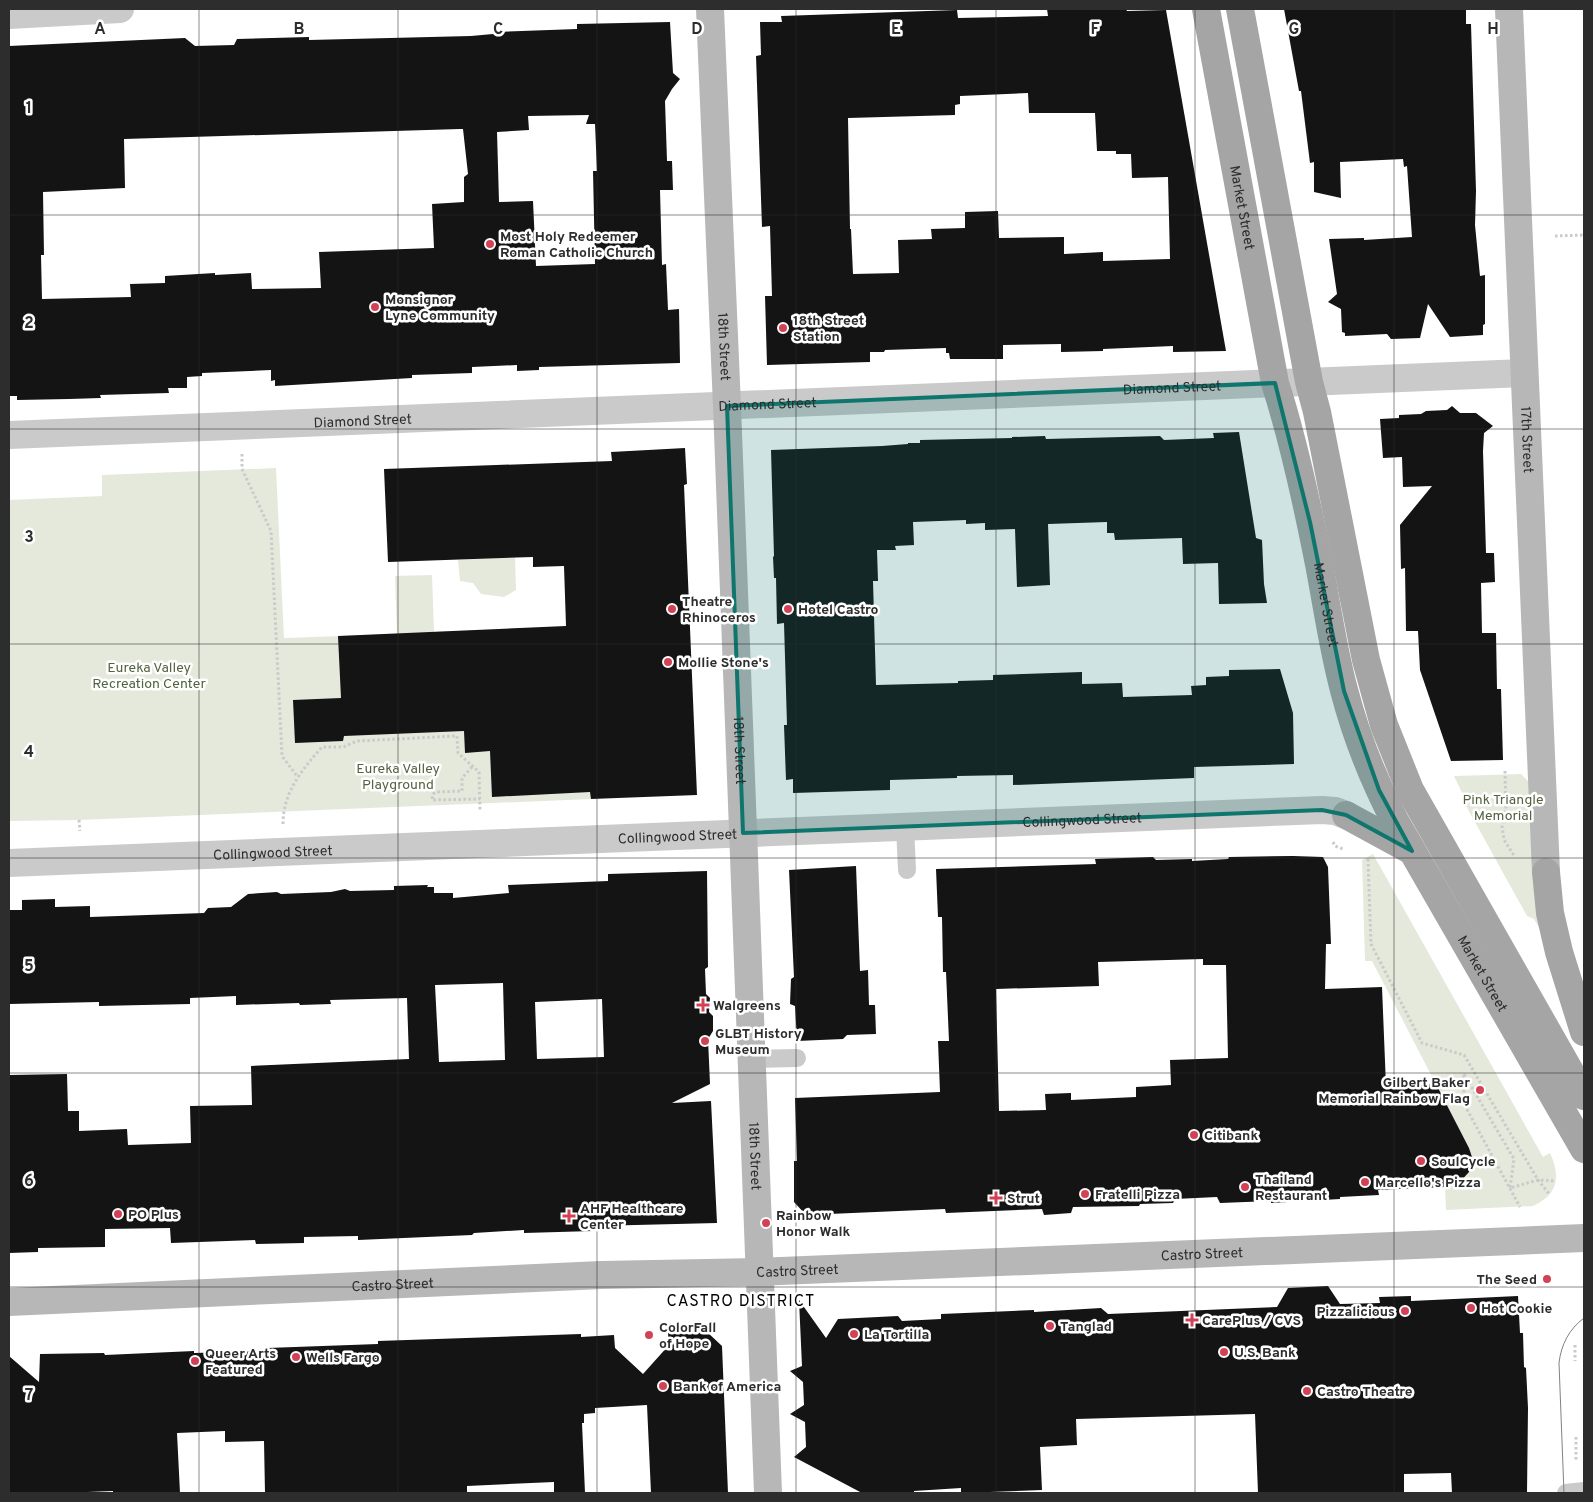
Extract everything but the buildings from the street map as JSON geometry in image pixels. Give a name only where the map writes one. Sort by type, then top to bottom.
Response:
[{"type":"main road","name":"Market Street","points":[[1206,9],[1275,383],[1285,414],[1303,490],[1336,658],[1346,699],[1365,757],[1379,790],[1412,851],[1584,1149]]},
{"type":"main road","name":"Market Street","points":[[1240,9],[1309,382],[1317,412],[1373,692],[1396,757],[1425,819],[1584,1096]]},
{"type":"main road","points":[[1346,815],[1412,851]]},
{"type":"main road","points":[[1546,872],[1550,913],[1559,952],[1584,1032]]},
{"type":"street","points":[[9,15],[120,9]]},
{"type":"street","name":"18th Street","points":[[710,9],[768,1493]]},
{"type":"street","name":"17th Street","points":[[1509,9],[1546,872]]},
{"type":"street","name":"Diamond Street","points":[[9,436],[1524,373]]},
{"type":"street","name":"Collingwood Street","points":[[9,863],[1317,810],[1335,811],[1346,815]]},
{"type":"street","name":"Castro Street","points":[[9,1302],[591,1276],[758,1272],[1584,1238]]},
{"type":"lane","points":[[905,827],[907,870]]},
{"type":"lane","points":[[751,1059],[797,1058]]},
{"type":"lane","points":[[1566,1493],[1584,1492]]},
{"type":"path","points":[[1555,236],[1584,235]]},
{"type":"path","points":[[240,426],[242,469],[271,531],[282,756],[297,776]]},
{"type":"path","points":[[284,852],[283,810],[297,776],[322,747],[343,747],[357,741],[457,736],[458,753],[479,772],[480,810]]},
{"type":"path","points":[[472,767],[462,778],[462,791],[436,792],[433,794],[432,800],[480,799]]},
{"type":"path","points":[[1333,841],[1335,846],[1348,851]]},
{"type":"path","points":[[1361,856],[1368,859],[1371,944],[1422,1043],[1464,1055],[1538,1180],[1550,1195]]},
{"type":"path","points":[[1510,1188],[1514,1159],[1466,1073],[1464,1104],[1520,1207]]},
{"type":"path","points":[[1510,1188],[1538,1180],[1556,1181]]},
{"type":"path","points":[[1575,1345],[1575,1361]]},
{"type":"path","points":[[1576,1437],[1576,1460]]},
{"type":"highlighted area","points":[[1275,383],[1310,522],[1344,691],[1379,790],[1412,851],[1346,815],[1322,810],[743,833],[727,406]]},
{"type":"green space","name":"Eureka Valley Recreation Center","points":[[276,468],[284,638],[397,634],[395,576],[432,575],[434,632],[584,626],[591,799],[79,820],[9,821],[9,500],[102,496],[102,475]]},
{"type":"green space","points":[[515,557],[516,590],[504,597],[481,594],[473,583],[460,581],[458,560]]},
{"type":"green space","name":"Pink Triangle Memorial","points":[[1521,774],[1531,784],[1545,938],[1534,919],[1527,916],[1465,804],[1464,797],[1454,776]]},
{"type":"green space","points":[[1373,854],[1543,1157],[1550,1153],[1556,1170],[1555,1184],[1548,1196],[1533,1206],[1446,1210],[1445,1187],[1459,1182],[1468,1174],[1471,1156],[1469,1148],[1372,961],[1365,961],[1362,860]]},
{"type":"tram line","points":[[1564,1493],[1559,1363],[1567,1338],[1574,1327],[1584,1318]]},
{"type":"place","name":"Most Holy Redeemer Roman Catholic Church","points":[[490,244]]},
{"type":"place","name":"Monsignor Lyne Community","points":[[375,307]]},
{"type":"place","name":"18th Street Station","points":[[783,328]]},
{"type":"place","name":"Theatre Rhinoceros","points":[[672,609]]},
{"type":"place","name":"Hotel Castro","points":[[788,609]]},
{"type":"place","name":"Mollie Stone's","points":[[668,662]]},
{"type":"place","name":"Walgreens","points":[[703,1005]]},
{"type":"place","name":"GLBT History Museum","points":[[705,1041]]},
{"type":"place","name":"Gilbert Baker Memorial Rainbow Flag","points":[[1480,1090]]},
{"type":"place","name":"Citibank","points":[[1194,1135]]},
{"type":"place","name":"SoulCycle","points":[[1421,1161]]},
{"type":"place","name":"Marcello's Pizza","points":[[1365,1182]]},
{"type":"place","name":"Thailand Restaurant","points":[[1245,1187]]},
{"type":"place","name":"Fratelli Pizza","points":[[1085,1194]]},
{"type":"place","name":"Strut","points":[[996,1198]]},
{"type":"place","name":"PO Plus","points":[[118,1214]]},
{"type":"place","name":"AHF Healthcare Center","points":[[569,1216]]},
{"type":"place","name":"Rainbow Honor Walk","points":[[766,1223]]},
{"type":"place","name":"The Seed","points":[[1547,1279]]},
{"type":"place","name":"Hot Cookie","points":[[1471,1308]]},
{"type":"place","name":"Pizzalicious","points":[[1405,1311]]},
{"type":"place","name":"CarePlus / CVS","points":[[1192,1320]]},
{"type":"place","name":"Tanglad","points":[[1050,1326]]},
{"type":"place","name":"La Tortilla","points":[[854,1334]]},
{"type":"place","name":"ColorFall of Hope","points":[[649,1335]]},
{"type":"place","name":"U.S. Bank","points":[[1224,1352]]},
{"type":"place","name":"Wells Fargo","points":[[296,1357]]},
{"type":"place","name":"Queer Arts Featured","points":[[195,1361]]},
{"type":"place","name":"Bank of America","points":[[663,1386]]},
{"type":"place","name":"Castro Theatre","points":[[1307,1391]]},
{"type":"district","name":"CASTRO DISTRICT","points":[[741,1300]]},
{"type":"park label","name":"Eureka Valley Playground","points":[[398,776]]}]
